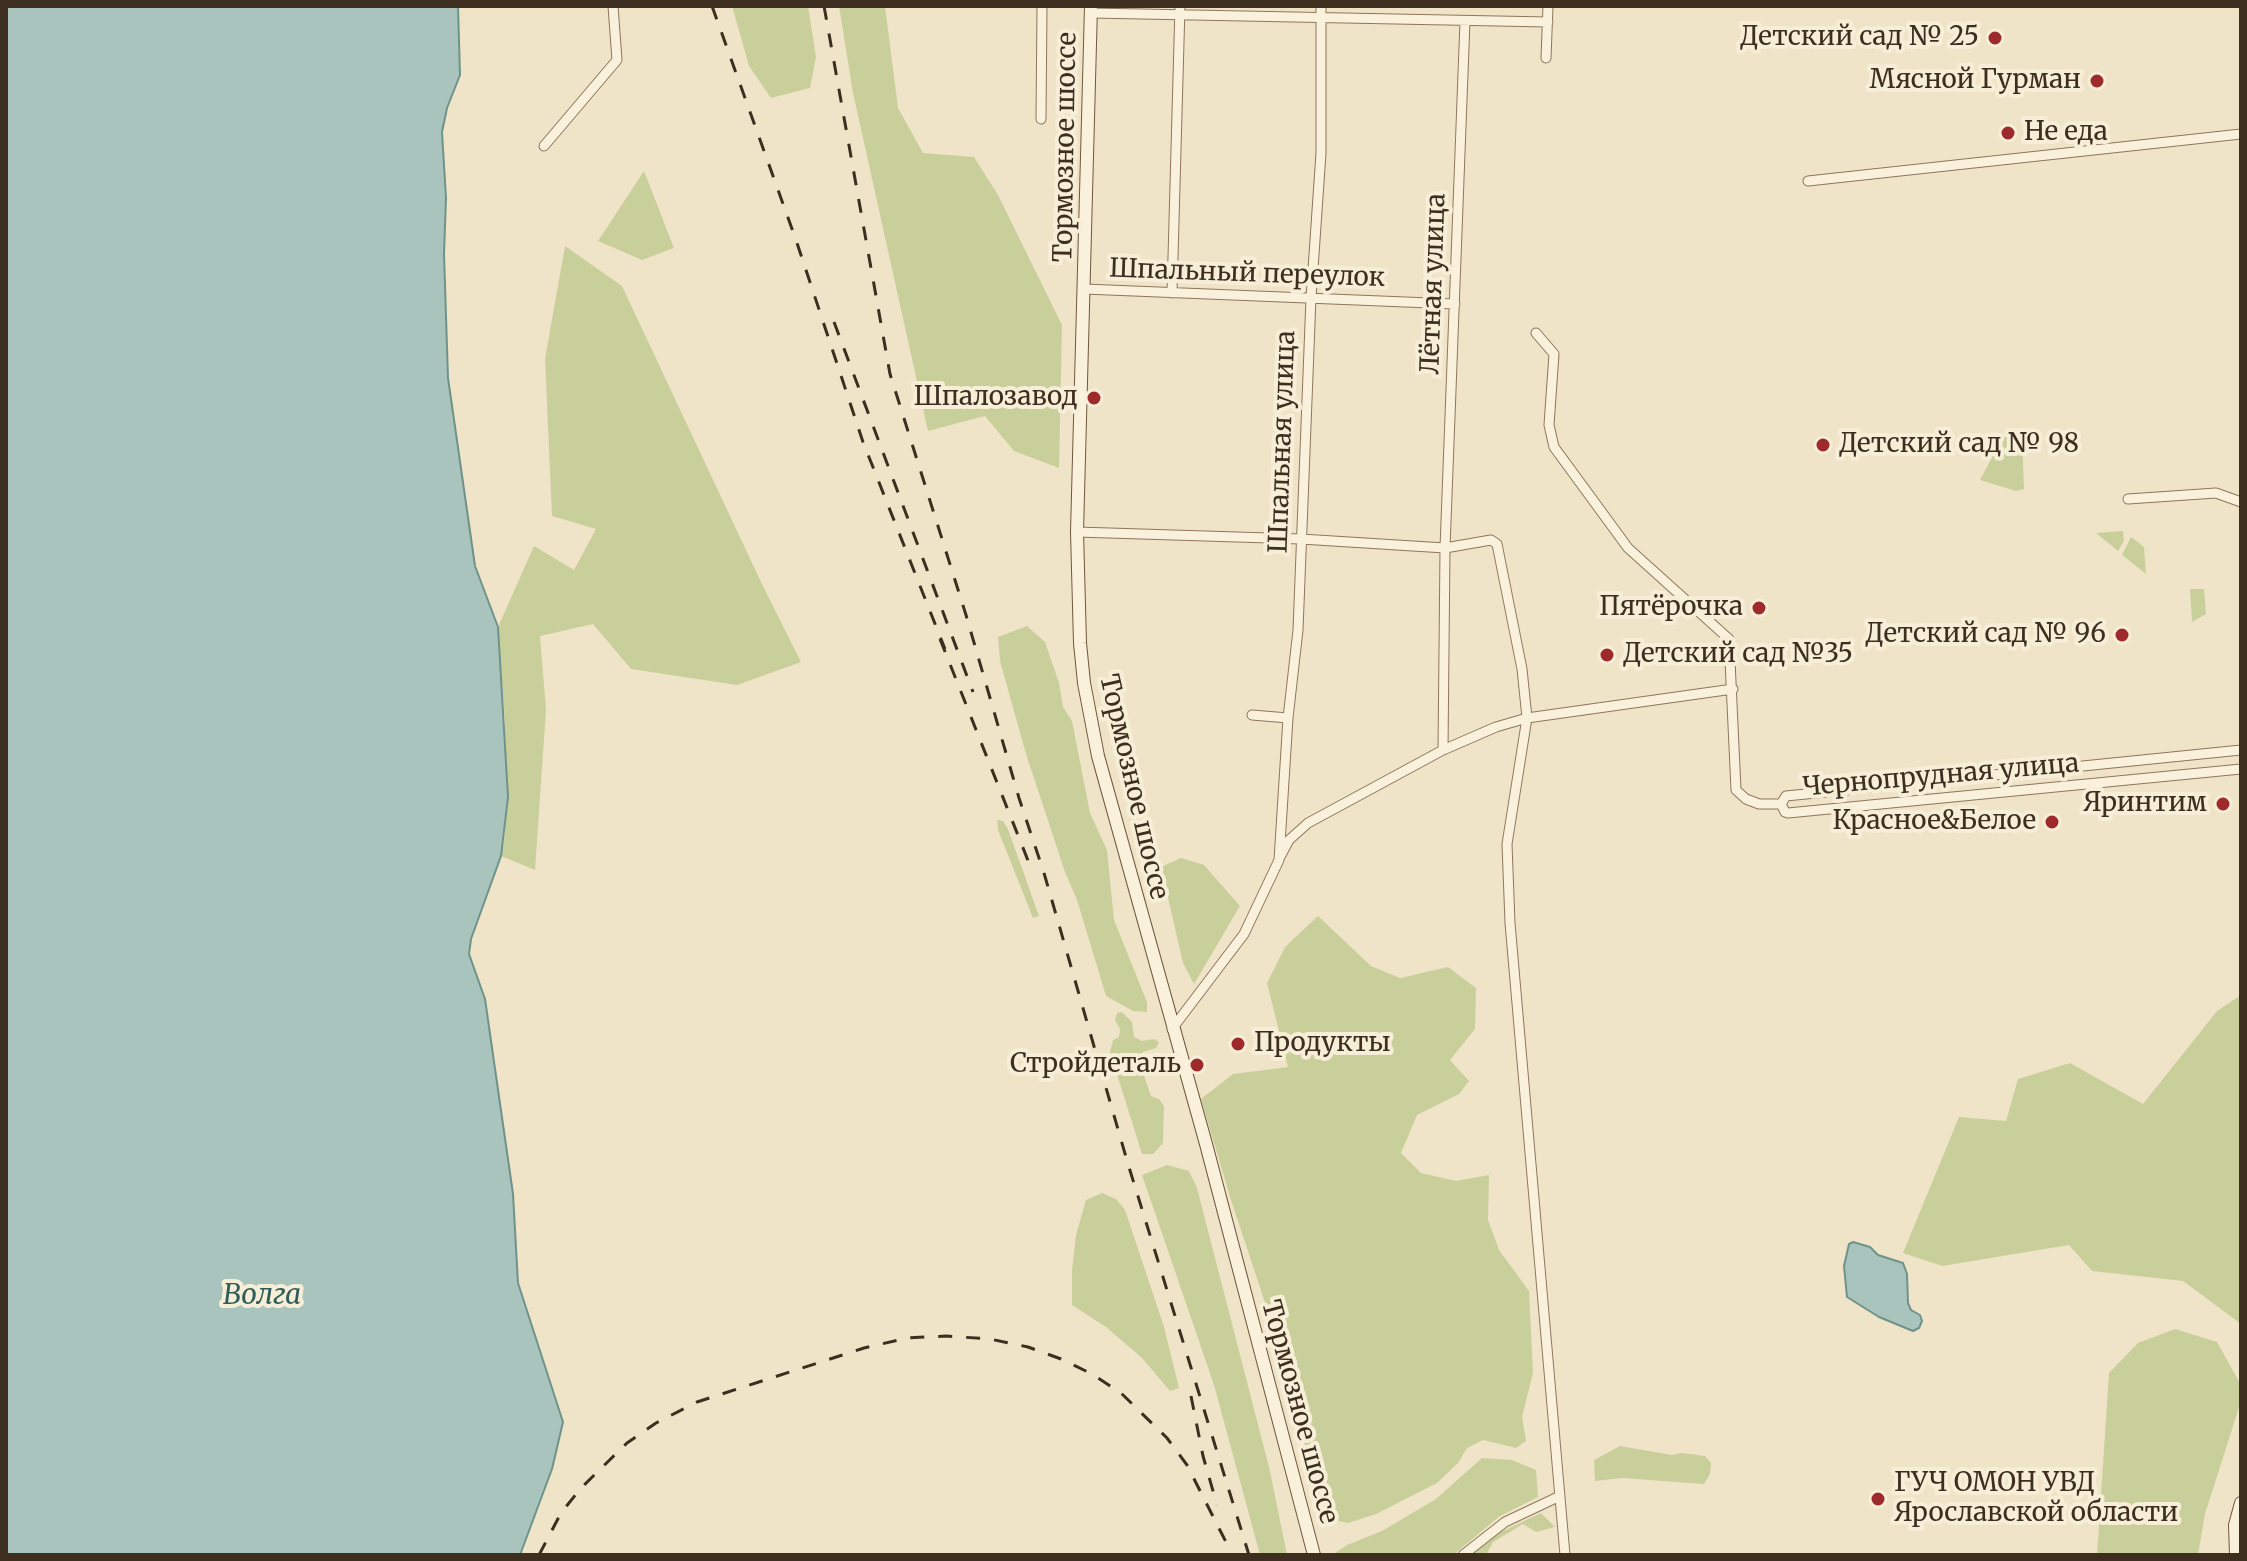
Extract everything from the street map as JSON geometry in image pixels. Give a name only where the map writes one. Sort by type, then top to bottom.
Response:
[{"type":"street","points":[[544,146],[617,60],[613,6]]},
{"type":"street","points":[[1041,119],[1042,6]]},
{"type":"street","points":[[1546,58],[1548,6]]},
{"type":"street","points":[[1091,10],[1320,11],[1465,21],[1548,22]]},
{"type":"street","name":"Тормозное шоссе","points":[[1091,10],[1077,532],[1080,643],[1090,722],[1206,1144],[1314,1555]]},
{"type":"street","points":[[1172,293],[1180,10]]},
{"type":"street","name":"Шпальная улица","points":[[1172,1029],[1244,934],[1279,860],[1288,718],[1298,630],[1311,298],[1321,153],[1320,11]]},
{"type":"street","name":"Лётная улица","points":[[1443,750],[1445,548],[1465,21]]},
{"type":"street","points":[[1808,181],[2241,134]]},
{"type":"street","name":"Шпальный переулок","points":[[1084,289],[1455,304]]},
{"type":"street","points":[[1536,333],[1553,351],[1549,425],[1554,447],[1628,548],[1729,639],[1736,790],[1746,799],[1759,804],[1781,804]]},
{"type":"street","points":[[2128,499],[2216,493],[2241,502]]},
{"type":"street","points":[[1077,532],[1301,539],[1445,548],[1491,540],[1497,544],[1522,669],[1527,718],[1507,844],[1509,891],[1565,1555]]},
{"type":"street","points":[[1279,860],[1289,840],[1308,823],[1443,750],[1496,727],[1527,718],[1733,689]]},
{"type":"street","points":[[1252,715],[1288,718]]},
{"type":"street","name":"Чернопрудная улица","points":[[2241,750],[1786,796],[1781,804],[1788,813],[2241,769]]},
{"type":"street","points":[[1463,1555],[1505,1522],[1560,1496]]},
{"type":"street","points":[[2236,1555],[2235,1525],[2241,1503]]},
{"type":"green space","points":[[732,6],[808,6],[816,57],[810,88],[771,98],[749,66]]},
{"type":"green space","points":[[839,6],[885,6],[898,108],[923,153],[974,157],[998,195],[1062,325],[1059,468],[1014,451],[985,416],[928,431],[853,93]]},
{"type":"green space","points":[[644,171],[674,248],[642,260],[598,241]]},
{"type":"green space","points":[[565,246],[622,286],[801,662],[737,685],[631,669],[593,624],[540,636],[546,710],[535,870],[501,856],[505,834],[505,722],[498,627],[534,546],[574,570],[596,529],[552,516],[545,359]]},
{"type":"green space","points":[[2022,436],[2024,489],[2016,491],[1980,480],[2003,437]]},
{"type":"green space","points":[[2123,531],[2124,541],[2118,551],[2096,533]]},
{"type":"green space","points":[[2131,537],[2144,547],[2146,574],[2122,555]]},
{"type":"green space","points":[[2190,589],[2204,589],[2206,614],[2192,622]]},
{"type":"green space","points":[[1027,626],[1045,642],[1059,683],[1063,707],[1072,721],[1090,813],[1107,850],[1114,920],[1147,1002],[1147,1012],[1133,1011],[1106,996],[1077,900],[1026,754],[1000,661],[998,637]]},
{"type":"green space","points":[[997,820],[1003,821],[1008,829],[1039,916],[1033,918],[998,830]]},
{"type":"green space","points":[[1181,858],[1204,865],[1240,906],[1194,984],[1183,963],[1161,867]]},
{"type":"green space","points":[[1318,916],[1371,966],[1400,978],[1448,967],[1476,988],[1475,1029],[1450,1060],[1469,1081],[1459,1094],[1417,1115],[1401,1153],[1421,1173],[1456,1181],[1489,1175],[1488,1220],[1499,1250],[1529,1291],[1533,1373],[1522,1417],[1526,1441],[1516,1448],[1483,1440],[1467,1448],[1458,1463],[1437,1483],[1376,1514],[1348,1523],[1323,1518],[1283,1357],[1201,1099],[1233,1074],[1288,1067],[1267,983],[1285,947]]},
{"type":"green space","points":[[2241,995],[2241,1324],[2183,1281],[2092,1271],[2069,1245],[1942,1266],[1903,1253],[1959,1117],[2006,1121],[2018,1079],[2070,1063],[2143,1104],[2217,1011]]},
{"type":"green space","points":[[1122,1012],[1132,1022],[1134,1037],[1159,1042],[1156,1048],[1143,1052],[1140,1064],[1151,1096],[1159,1099],[1164,1106],[1163,1143],[1153,1154],[1142,1154],[1110,1052],[1113,1040],[1119,1037],[1120,1029],[1115,1020],[1117,1013]]},
{"type":"green space","points":[[1167,1165],[1189,1171],[1197,1188],[1270,1471],[1287,1555],[1260,1555],[1214,1385],[1142,1175]]},
{"type":"green space","points":[[1102,1193],[1116,1199],[1125,1210],[1164,1327],[1179,1388],[1170,1391],[1142,1358],[1106,1327],[1072,1305],[1076,1235],[1086,1200]]},
{"type":"green space","points":[[2175,1329],[2217,1342],[2241,1385],[2241,1401],[2205,1514],[2198,1555],[2097,1555],[2109,1373],[2138,1343]]},
{"type":"green space","points":[[1620,1446],[1672,1455],[1705,1456],[1711,1463],[1710,1474],[1704,1484],[1622,1478],[1595,1481],[1594,1460]]},
{"type":"green space","points":[[1482,1458],[1512,1460],[1536,1470],[1538,1497],[1500,1516],[1453,1555],[1332,1555],[1347,1545],[1382,1531],[1436,1499]]},
{"type":"green space","points":[[1541,1513],[1555,1527],[1536,1532],[1523,1524],[1493,1542],[1486,1555],[1469,1555],[1488,1538]]},
{"type":"water","name":"Волга","points":[[6,6],[458,6],[460,75],[447,108],[442,132],[448,378],[475,566],[498,627],[508,797],[501,856],[471,939],[469,954],[485,999],[513,1194],[518,1283],[563,1422],[552,1469],[520,1555],[6,1555]]},
{"type":"water","points":[[1853,1242],[1903,1263],[1907,1274],[1908,1303],[1911,1310],[1920,1315],[1922,1321],[1919,1328],[1913,1331],[1879,1317],[1847,1297],[1844,1266],[1849,1244]]},
{"type":"railway","points":[[712,6],[796,240],[863,442],[945,649]]},
{"type":"railway","points":[[824,6],[890,374],[966,615],[1128,1164],[1249,1555]]},
{"type":"railway","points":[[834,322],[973,692]]},
{"type":"railway","points":[[940,639],[1029,863]]},
{"type":"railway","points":[[539,1555],[561,1513],[581,1488],[627,1443],[656,1423],[697,1402],[864,1348],[907,1338],[946,1336],[990,1339],[1028,1347],[1092,1374],[1121,1393],[1167,1438],[1187,1465],[1231,1552]]},
{"type":"railway","points":[[1191,1396],[1217,1505]]},
{"type":"place","name":"Детский сад № 25","points":[[1995,38]]},
{"type":"place","name":"Мясной Гурман","points":[[2097,81]]},
{"type":"place","name":"Не еда","points":[[2008,133]]},
{"type":"place","name":"Шпалозавод","points":[[1094,398]]},
{"type":"place","name":"Детский сад № 98","points":[[1823,445]]},
{"type":"place","name":"Пятёрочка","points":[[1759,608]]},
{"type":"place","name":"Детский сад № 96","points":[[2122,635]]},
{"type":"place","name":"Детский сад №35","points":[[1607,655]]},
{"type":"place","name":"Яринтим","points":[[2223,804]]},
{"type":"place","name":"Красное&Белое","points":[[2052,822]]},
{"type":"place","name":"Продукты","points":[[1238,1044]]},
{"type":"place","name":"Стройдеталь","points":[[1197,1065]]},
{"type":"place","name":"ГУЧ ОМОН УВД Ярославской области","points":[[1878,1499]]}]
